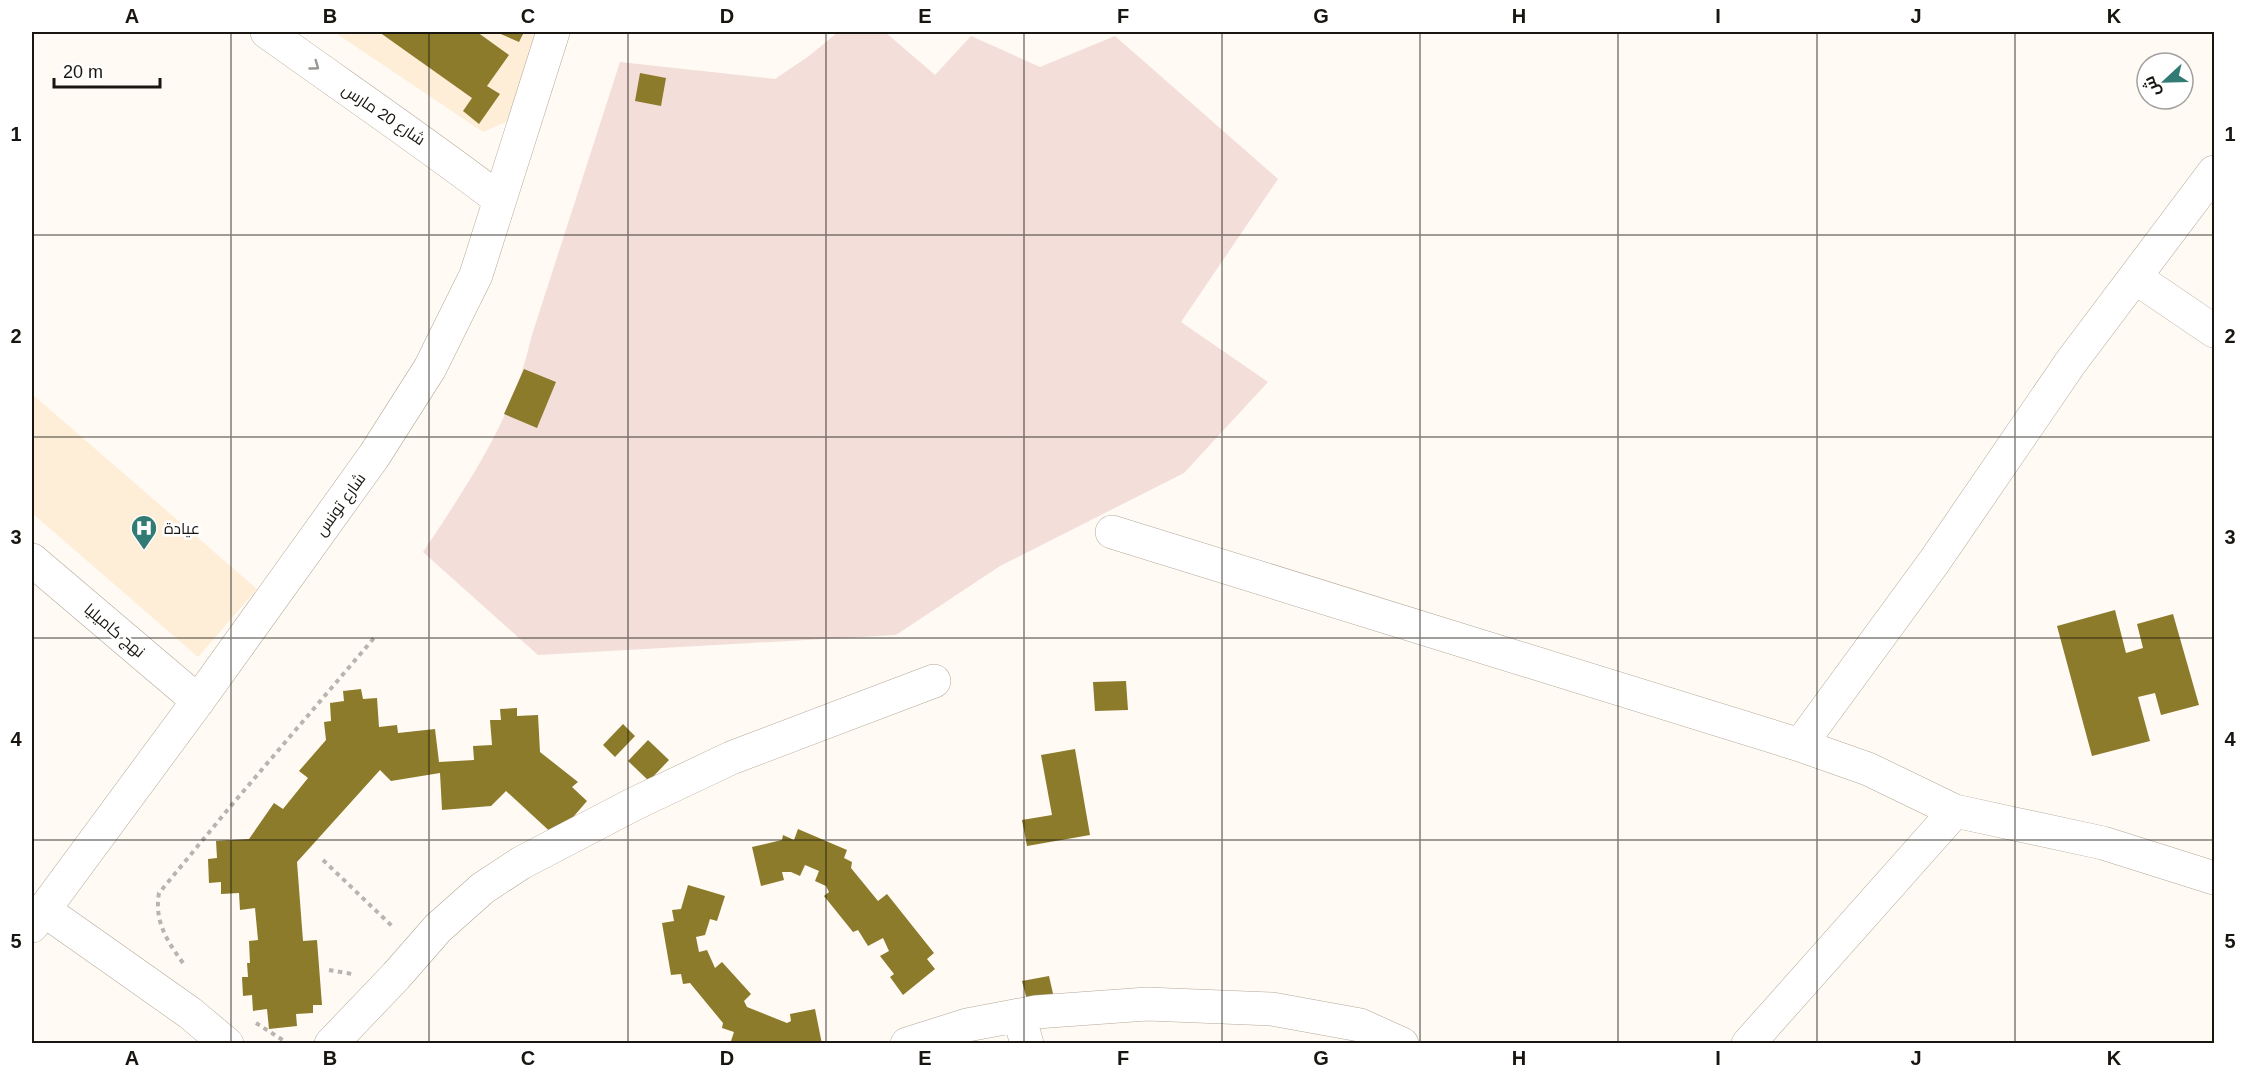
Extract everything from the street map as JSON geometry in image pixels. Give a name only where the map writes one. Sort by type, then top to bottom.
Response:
[{"type":"street","name":"شارع 20 مارس","points":[[267,32],[350,92],[425,142],[499,199]]},
{"type":"street","name":"شارع تونس","points":[[38,918],[374,456],[430,368],[476,274],[553,32]]},
{"type":"street","points":[[1800,745],[1927,570],[2071,362],[2214,172]]},
{"type":"street","points":[[2136,278],[2214,331]]},
{"type":"street","points":[[1112,532],[1800,745],[1868,769],[1955,811],[2103,843],[2214,879]]},
{"type":"street","name":"نهج كاميليا","points":[[32,560],[198,701]]},
{"type":"street","points":[[331,1044],[438,928],[483,888],[521,863],[634,804],[731,758],[934,681]]},
{"type":"street","points":[[1748,1044],[1955,811]]},
{"type":"street","points":[[38,918],[190,1013],[227,1044]]},
{"type":"street","points":[[907,1044],[967,1025],[1023,1029],[1036,1012],[1147,1004],[1272,1009],[1360,1025],[1402,1044]]},
{"type":"path","points":[[184,964],[166,940],[157,904],[159,893],[374,638]]},
{"type":"path","points":[[323,860],[397,932]]},
{"type":"path","points":[[252,1020],[289,1044]]},
{"type":"shaded area","points":[[334,32],[537,32],[512,119],[483,132]]},
{"type":"shaded area","points":[[838,32],[885,32],[935,75],[971,36],[1040,67],[1115,36],[1278,179],[1181,322],[1268,382],[1184,473],[1000,566],[896,635],[538,655],[423,552],[487,450],[513,395],[620,62],[775,79],[809,56]]},
{"type":"shaded area","name":"عيادة","points":[[32,394],[257,589],[198,657],[32,513]]},
{"type":"building","points":[[379,32],[477,32],[509,55],[487,86],[500,94],[479,124],[463,111],[472,98]]},
{"type":"building","points":[[496,32],[524,32],[519,42]]},
{"type":"building","points":[[640,73],[666,78],[661,106],[635,101]]},
{"type":"building","points":[[524,369],[556,382],[537,428],[504,414]]},
{"type":"building","points":[[2115,610],[2126,653],[2143,648],[2137,624],[2173,614],[2199,705],[2161,715],[2155,693],[2138,697],[2150,741],[2092,756],[2057,626]]},
{"type":"building","points":[[1126,681],[1128,710],[1095,711],[1093,682]]},
{"type":"building","points":[[361,689],[363,699],[377,698],[379,727],[397,725],[398,733],[435,729],[439,762],[474,760],[473,746],[492,745],[490,720],[501,720],[500,709],[517,708],[517,716],[538,715],[540,752],[578,782],[572,787],[587,801],[556,837],[506,791],[491,806],[442,810],[440,773],[391,781],[380,770],[297,862],[303,941],[317,940],[322,1005],[313,1005],[313,1013],[296,1014],[297,1026],[269,1029],[267,1009],[253,1011],[252,995],[243,996],[242,977],[248,977],[247,963],[250,963],[249,941],[258,940],[255,908],[240,910],[239,893],[221,894],[221,882],[209,883],[208,859],[217,858],[216,841],[249,839],[274,803],[283,809],[308,778],[299,771],[326,740],[324,722],[331,721],[330,703],[344,701],[343,691]]},
{"type":"building","points":[[623,724],[635,736],[615,757],[603,745]]},
{"type":"building","points":[[648,740],[669,760],[649,781],[628,761]]},
{"type":"building","points":[[1075,749],[1090,835],[1027,846],[1022,820],[1052,815],[1041,755]]},
{"type":"building","points":[[798,829],[847,850],[844,858],[852,862],[851,868],[878,901],[887,894],[934,953],[927,959],[935,969],[903,995],[890,977],[894,974],[880,956],[889,951],[883,938],[868,946],[858,930],[853,932],[824,896],[829,892],[826,886],[815,881],[819,871],[805,865],[800,876],[791,872],[782,872],[784,880],[761,886],[752,847],[782,840],[783,835],[794,840]]},
{"type":"building","points":[[688,885],[725,896],[717,921],[710,919],[705,935],[696,937],[699,952],[707,950],[715,968],[722,962],[751,994],[744,1001],[747,1007],[787,1023],[791,1021],[790,1014],[815,1009],[822,1044],[730,1044],[734,1032],[722,1028],[723,1023],[690,983],[683,984],[681,974],[671,975],[662,923],[674,921],[672,910],[681,909]]},
{"type":"building","points":[[1049,976],[1054,998],[1028,1004],[1022,981]]},
{"type":"place","name":"عيادة","points":[[144,551]]}]
